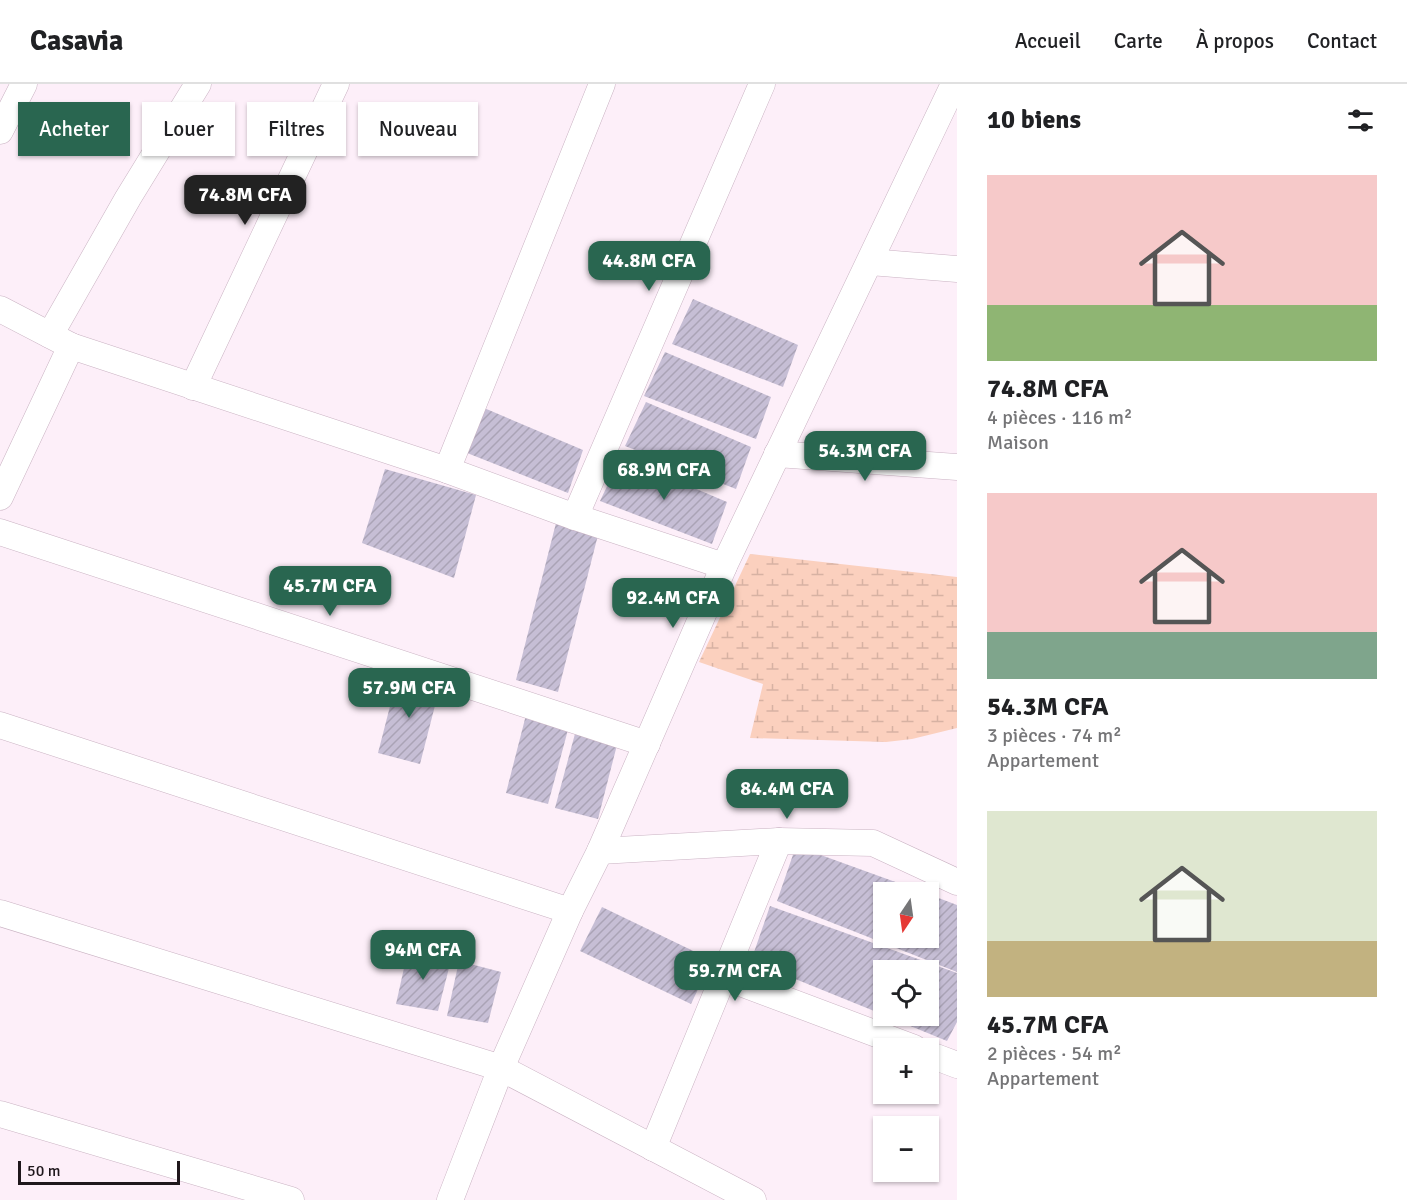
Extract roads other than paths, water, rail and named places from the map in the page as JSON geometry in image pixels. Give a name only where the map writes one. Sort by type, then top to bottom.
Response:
[{"type":"street","points":[[0,131],[24,84]]},
{"type":"street","points":[[0,497],[60,340],[128,198],[198,84]]},
{"type":"street","points":[[193,387],[336,84]]},
{"type":"street","points":[[447,470],[602,84]]},
{"type":"street","points":[[575,517],[762,84]]},
{"type":"street","points":[[450,1200],[501,1068],[570,911],[600,851],[724,566],[954,84]]},
{"type":"street","points":[[870,262],[957,269]]},
{"type":"street","points":[[0,309],[60,340],[724,566]]},
{"type":"street","points":[[777,454],[957,467]]},
{"type":"street","points":[[0,532],[647,744]]},
{"type":"street","points":[[0,725],[570,911]]},
{"type":"street","points":[[600,851],[778,841],[873,843],[957,882]]},
{"type":"street","points":[[653,1148],[778,841]]},
{"type":"street","points":[[0,913],[501,1068],[753,1200]]},
{"type":"street","points":[[722,976],[887,1038]]},
{"type":"street","points":[[939,1058],[957,1065]]},
{"type":"street","points":[[0,1114],[291,1200]]}]
